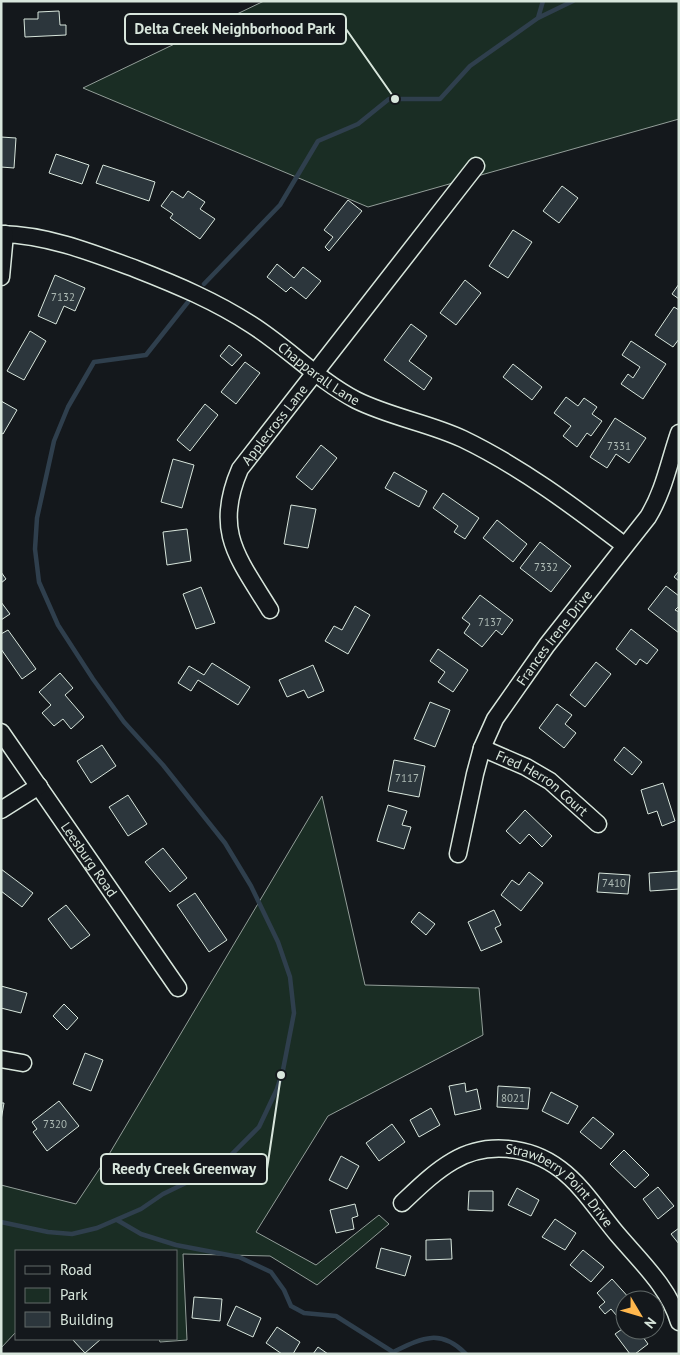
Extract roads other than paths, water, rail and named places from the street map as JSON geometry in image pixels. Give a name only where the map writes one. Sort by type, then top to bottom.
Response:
[{"type":"street","name":"Applecross Lane","points":[[270,610],[240,561],[232,541],[227,517],[229,497],[245,460],[476,166]]},
{"type":"street","name":"Chapparall Lane","points":[[3,234],[52,241],[94,253],[190,290],[252,325],[356,400],[444,431],[496,456],[558,495],[624,545]]},
{"type":"street","points":[[1,277],[3,234]]},
{"type":"street","name":"Frances Irene Drive","points":[[458,854],[474,774],[482,748],[495,719],[520,682],[624,545],[648,517],[658,500],[679,433]]},
{"type":"street","name":"Leesburg Road","points":[[1,732],[178,988]]},
{"type":"street","name":"Fred Herron Court","points":[[482,748],[526,767],[550,781],[598,824]]},
{"type":"street","points":[[1,810],[39,786]]},
{"type":"street","points":[[1,1059],[23,1063]]},
{"type":"street","name":"Strawberry Point Drive","points":[[402,1203],[450,1163],[468,1154],[487,1149],[506,1148],[526,1151],[545,1159],[562,1170],[666,1292],[679,1322]]},
{"type":"waterway","points":[[538,18],[543,1]]},
{"type":"waterway","points":[[204,284],[280,205],[318,141],[358,124],[389,99],[440,99],[470,66],[538,18],[573,1]]},
{"type":"waterway","points":[[1,1222],[48,1232],[72,1234],[97,1228],[141,1209],[163,1194],[219,1167],[259,1127],[277,1089],[283,1070],[294,1013],[290,977],[278,942],[251,886],[225,843],[163,765],[124,722],[93,679],[58,625],[39,582],[35,549],[37,518],[54,441],[68,407],[94,362],[146,355],[188,302]]},
{"type":"waterway","points":[[117,1220],[141,1234],[176,1245],[239,1257],[271,1272],[284,1290],[291,1306],[304,1313],[336,1316],[393,1352],[422,1340],[439,1338],[457,1346],[466,1354]]},
{"type":"place","name":"Delta Creek Neighborhood Park","points":[[395,99]]},
{"type":"place","name":"Reedy Creek Greenway","points":[[281,1075]]}]
